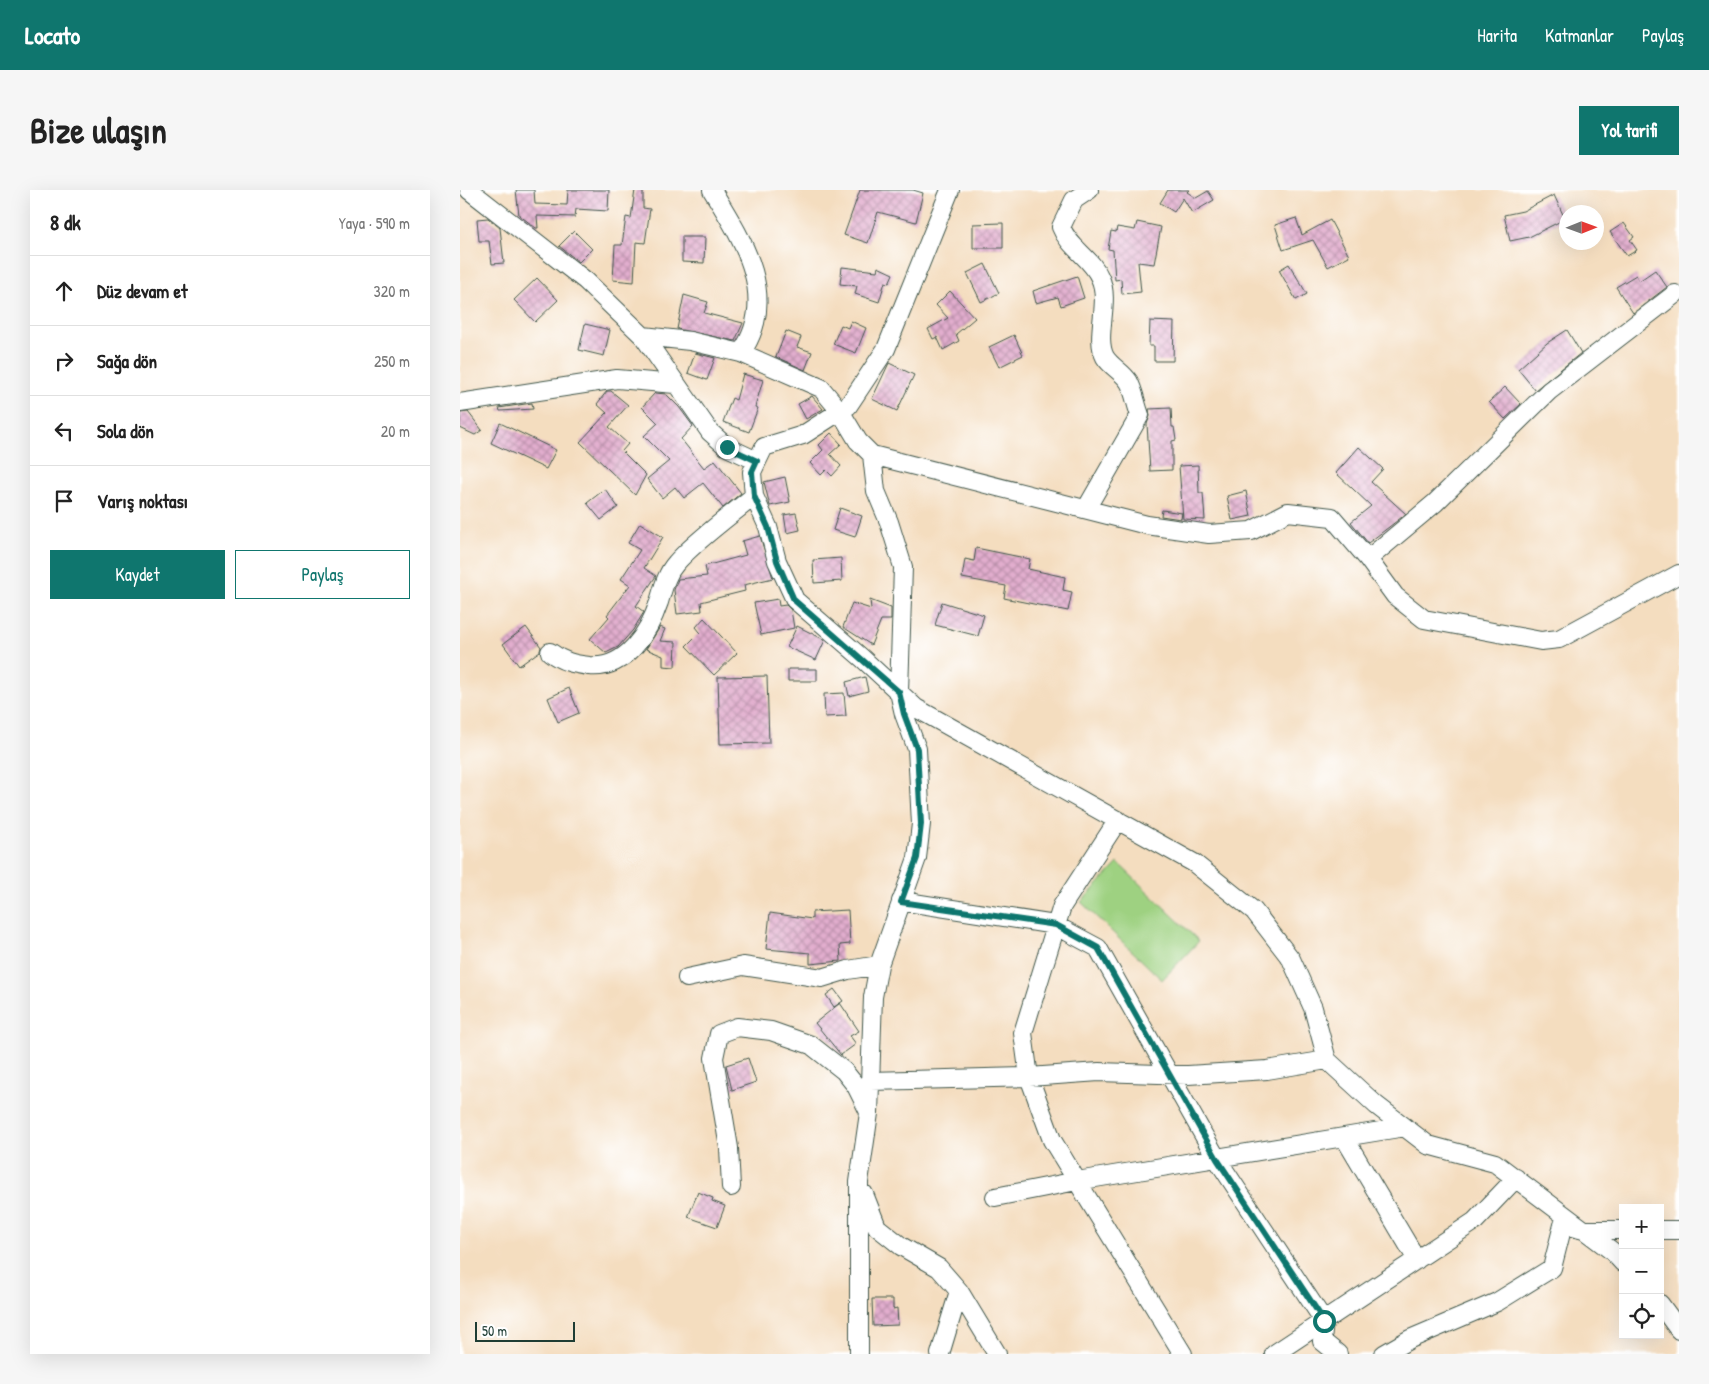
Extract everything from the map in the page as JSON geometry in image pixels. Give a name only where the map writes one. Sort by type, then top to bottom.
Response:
[{"type":"street","points":[[469,190],[586,281],[643,336],[710,432],[727,447],[757,461]]},
{"type":"street","points":[[712,190],[750,258],[755,277],[756,310],[751,339],[741,354]]},
{"type":"street","points":[[950,190],[886,349],[848,406],[803,435],[764,447],[752,472],[754,496],[768,527],[777,561],[794,600],[916,708],[1194,863],[1254,911],[1291,959],[1314,1008],[1327,1060],[1376,1105],[1428,1145],[1495,1162],[1612,1251],[1619,1259]]},
{"type":"street","points":[[1086,508],[1140,415],[1129,382],[1105,357],[1102,332],[1105,295],[1101,278],[1093,265],[1064,236],[1061,227],[1074,200],[1089,190]]},
{"type":"street","points":[[1368,559],[1435,503],[1549,391],[1675,294]]},
{"type":"street","points":[[643,336],[690,341],[741,354],[820,388],[840,412],[858,441],[872,455],[1147,525],[1209,534],[1251,531],[1288,512],[1332,518],[1368,559],[1395,596],[1424,619],[1541,641],[1559,639],[1679,574]]},
{"type":"street","points":[[460,403],[617,379],[675,384]]},
{"type":"street","points":[[859,1354],[859,1182],[869,1113],[873,997],[879,965],[917,858],[921,824],[917,749],[904,714],[899,692],[903,566],[890,522],[876,491],[872,455]]},
{"type":"street","points":[[550,652],[560,660],[594,667],[609,664],[627,656],[642,635],[659,604],[664,584],[675,564],[754,496]]},
{"type":"street","points":[[1118,820],[1062,906],[1024,1034],[1029,1077],[1052,1140],[1183,1354]]},
{"type":"street","points":[[901,902],[1056,925],[1098,948],[1217,1159],[1324,1321],[1322,1340],[1338,1354]]},
{"type":"street","points":[[687,978],[743,966],[822,978],[848,970],[879,965]]},
{"type":"street","points":[[731,1187],[729,1148],[714,1058],[719,1034],[737,1027],[771,1031],[811,1045],[844,1072],[856,1086],[869,1113]]},
{"type":"street","points":[[870,1081],[1029,1077],[1099,1072],[1168,1074],[1267,1070],[1327,1060]]},
{"type":"street","points":[[995,1197],[1077,1181],[1405,1127]]},
{"type":"street","points":[[1344,1137],[1417,1260]]},
{"type":"street","points":[[1274,1354],[1474,1221],[1516,1178]]},
{"type":"street","points":[[859,1182],[877,1227],[901,1246],[939,1268],[959,1291],[998,1354]]},
{"type":"street","points":[[1384,1354],[1410,1339],[1497,1302],[1552,1268],[1563,1226],[1584,1230],[1619,1230]]},
{"type":"street","points":[[1664,1230],[1679,1230]]},
{"type":"street","points":[[940,1354],[959,1291]]},
{"type":"street","points":[[1664,1309],[1679,1330]]},
{"type":"green space","points":[[1118,863],[1199,941],[1162,980],[1081,902]]},
{"type":"building","points":[[516,190],[534,190],[535,204],[567,205],[568,190],[609,190],[608,211],[576,209],[575,217],[537,216],[538,228],[536,228],[519,215]]},
{"type":"building","points":[[635,190],[643,190],[643,208],[650,209],[645,243],[636,242],[634,282],[613,280],[615,245],[622,245],[626,217],[631,218]]},
{"type":"building","points":[[860,190],[913,190],[923,193],[916,222],[878,212],[868,243],[844,235]]},
{"type":"building","points":[[1168,190],[1189,190],[1187,192],[1196,198],[1208,191],[1214,200],[1192,213],[1183,198],[1174,212],[1160,203]]},
{"type":"building","points":[[1554,195],[1559,206],[1559,222],[1529,237],[1510,241],[1504,215],[1523,211]]},
{"type":"building","points":[[488,218],[500,228],[504,263],[492,264],[489,241],[479,241],[477,219]]},
{"type":"building","points":[[1296,218],[1302,235],[1330,220],[1349,256],[1328,267],[1313,240],[1283,250],[1275,225]]},
{"type":"building","points":[[1137,222],[1161,227],[1154,264],[1138,262],[1141,292],[1122,294],[1121,279],[1115,280],[1113,250],[1108,249],[1111,231],[1116,232],[1117,227],[1135,230]]},
{"type":"building","points":[[1003,223],[1003,248],[973,248],[973,224]]},
{"type":"building","points":[[1624,223],[1634,237],[1630,240],[1637,250],[1627,256],[1610,232]]},
{"type":"building","points":[[574,231],[592,249],[579,262],[559,246]]},
{"type":"building","points":[[682,237],[705,237],[704,263],[682,262]]},
{"type":"building","points":[[985,264],[999,293],[981,302],[967,273]]},
{"type":"building","points":[[1289,264],[1307,294],[1296,300],[1279,270]]},
{"type":"building","points":[[842,267],[877,271],[878,267],[893,274],[889,283],[885,282],[879,302],[855,294],[857,286],[840,284]]},
{"type":"building","points":[[1655,270],[1667,287],[1633,313],[1616,287],[1636,275],[1639,281]]},
{"type":"building","points":[[1077,276],[1084,298],[1061,306],[1058,297],[1036,303],[1033,291]]},
{"type":"building","points":[[537,278],[558,300],[535,322],[514,300]]},
{"type":"building","points":[[950,291],[975,318],[956,334],[959,341],[943,350],[937,337],[933,339],[928,329],[948,318],[936,305]]},
{"type":"building","points":[[684,295],[708,302],[704,313],[743,323],[735,341],[677,329]]},
{"type":"building","points":[[851,321],[866,328],[856,353],[833,344],[841,325],[848,328]]},
{"type":"building","points":[[1150,321],[1174,322],[1173,361],[1154,361],[1154,346],[1149,346]]},
{"type":"building","points":[[585,324],[610,330],[604,356],[579,350]]},
{"type":"building","points":[[1567,330],[1581,353],[1535,390],[1518,369],[1547,343]]},
{"type":"building","points":[[786,331],[801,337],[797,347],[812,352],[805,370],[776,357]]},
{"type":"building","points":[[1014,335],[1023,355],[999,367],[989,347]]},
{"type":"building","points":[[695,353],[715,358],[707,380],[688,373]]},
{"type":"building","points":[[889,363],[914,375],[897,411],[872,399]]},
{"type":"building","points":[[743,374],[763,380],[755,407],[758,408],[749,432],[723,422],[732,398],[736,400]]},
{"type":"building","points":[[1505,387],[1521,404],[1505,419],[1489,402]]},
{"type":"building","points":[[607,391],[611,391],[628,405],[609,427],[628,444],[622,451],[646,475],[635,495],[580,442],[607,413],[597,404]]},
{"type":"building","points":[[655,393],[666,394],[679,407],[693,426],[681,439],[704,468],[715,460],[741,493],[723,508],[703,483],[684,498],[675,487],[662,498],[647,479],[669,461],[644,436],[658,423],[642,407]]},
{"type":"building","points":[[812,396],[823,409],[806,419],[798,404]]},
{"type":"building","points":[[532,403],[533,409],[500,411],[499,408]]},
{"type":"building","points":[[1171,408],[1172,427],[1174,427],[1176,440],[1172,441],[1172,470],[1150,471],[1147,424],[1150,416],[1149,409]]},
{"type":"building","points":[[468,412],[482,430],[475,435],[460,428],[460,413]]},
{"type":"building","points":[[500,423],[556,450],[546,469],[491,443]]},
{"type":"building","points":[[831,433],[841,444],[830,454],[841,466],[832,476],[826,470],[821,475],[810,463],[823,450],[819,445]]},
{"type":"building","points":[[1359,447],[1383,469],[1371,482],[1406,514],[1368,543],[1351,522],[1371,506],[1336,473]]},
{"type":"building","points":[[1198,465],[1199,493],[1203,493],[1205,520],[1183,519],[1179,466]]},
{"type":"building","points":[[785,477],[790,502],[770,506],[764,482]]},
{"type":"building","points":[[605,489],[618,507],[601,520],[587,503]]},
{"type":"building","points":[[1246,491],[1251,516],[1232,520],[1227,496]]},
{"type":"building","points":[[840,508],[862,516],[855,537],[833,530]]},
{"type":"building","points":[[1162,510],[1182,513],[1181,519],[1161,516]]},
{"type":"building","points":[[796,513],[800,530],[787,533],[784,515]]},
{"type":"building","points":[[640,523],[663,537],[644,568],[656,576],[636,606],[644,612],[633,630],[618,647],[606,653],[590,639],[609,617],[607,615],[630,585],[621,579],[640,550],[628,543]]},
{"type":"building","points":[[760,536],[773,578],[744,585],[745,591],[701,602],[702,611],[677,614],[674,590],[678,579],[707,576],[705,566],[746,555],[742,541]]},
{"type":"building","points":[[976,548],[1030,559],[1028,569],[1065,577],[1063,590],[1072,592],[1068,611],[1004,598],[1006,586],[962,578],[965,559],[974,561]]},
{"type":"building","points":[[841,558],[842,581],[814,583],[813,560]]},
{"type":"building","points":[[778,599],[779,606],[786,605],[791,610],[794,628],[761,635],[754,603]]},
{"type":"building","points":[[870,600],[891,608],[891,620],[881,620],[871,645],[843,627],[852,603],[871,609]]},
{"type":"building","points":[[942,602],[984,615],[978,636],[935,625]]},
{"type":"building","points":[[704,618],[737,653],[714,675],[686,646],[700,632],[696,627]]},
{"type":"building","points":[[797,626],[825,640],[816,660],[787,647]]},
{"type":"building","points":[[526,627],[541,647],[540,651],[519,666],[503,644]]},
{"type":"building","points":[[660,627],[665,629],[660,641],[676,642],[675,667],[663,666],[663,656],[646,649]]},
{"type":"building","points":[[788,669],[817,669],[817,681],[788,681]]},
{"type":"building","points":[[767,676],[769,743],[720,744],[718,677]]},
{"type":"building","points":[[865,677],[868,691],[849,696],[846,682]]},
{"type":"building","points":[[569,688],[579,713],[558,722],[548,698]]},
{"type":"building","points":[[844,693],[846,716],[825,717],[824,694]]},
{"type":"building","points":[[848,910],[850,944],[840,945],[841,961],[810,964],[810,953],[766,949],[770,913],[812,919],[812,912]]},
{"type":"building","points":[[834,989],[843,1001],[834,1007],[826,995]]},
{"type":"building","points":[[840,1003],[859,1031],[850,1036],[856,1044],[841,1055],[815,1023]]},
{"type":"building","points":[[748,1058],[756,1082],[732,1090],[726,1065]]},
{"type":"building","points":[[698,1192],[713,1198],[712,1201],[725,1206],[717,1227],[688,1217]]},
{"type":"building","points":[[872,1299],[893,1299],[893,1309],[897,1308],[898,1325],[873,1326]]},
{"type":"route","points":[[727,447],[757,461],[752,472],[754,496],[768,527],[777,561],[794,600],[899,692],[904,714],[917,749],[920,776],[921,824],[917,858],[901,902],[1056,925],[1098,948],[1217,1159],[1324,1321]]}]
